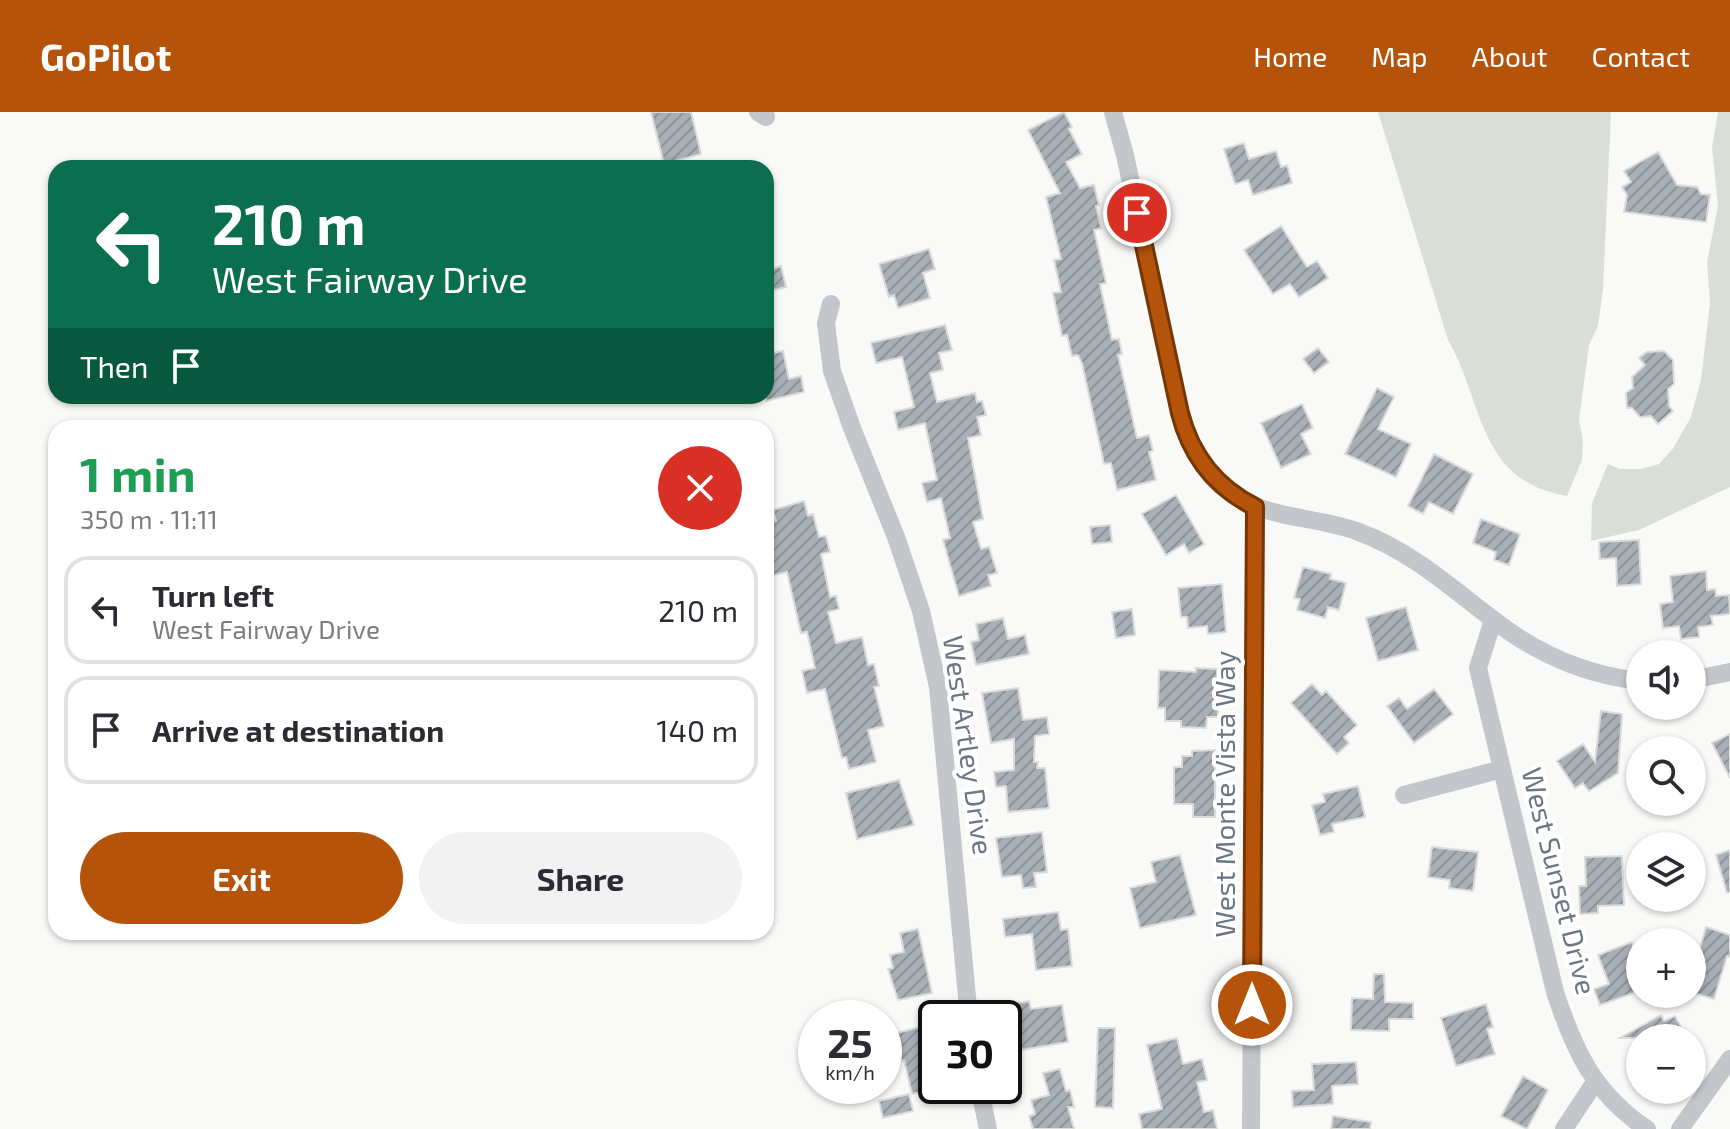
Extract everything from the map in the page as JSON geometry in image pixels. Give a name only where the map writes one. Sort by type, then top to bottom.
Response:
[{"type":"street","points":[[1113,112],[1180,413],[1188,440],[1201,464],[1220,484],[1255,507],[1322,520],[1360,532],[1397,549],[1431,569],[1493,620],[1555,658],[1626,679]]},
{"type":"street","name":"West Artley Drive","points":[[831,304],[826,323],[832,371],[911,581],[938,687],[967,1000]]},
{"type":"street","name":"West Monte Vista Way","points":[[1251,1129],[1255,507]]},
{"type":"street","name":"West Sunset Drive","points":[[1493,620],[1478,668],[1555,992],[1570,1038],[1595,1082],[1625,1114],[1647,1129]]},
{"type":"street","points":[[1706,677],[1730,672]]},
{"type":"street","points":[[1404,795],[1502,769]]},
{"type":"street","points":[[1680,1129],[1730,1059]]},
{"type":"street","points":[[1564,1129],[1595,1082]]},
{"type":"street","points":[[983,1104],[988,1129]]},
{"type":"shaded area","points":[[1378,112],[1611,112],[1603,289],[1598,326],[1589,345],[1579,420],[1583,440],[1582,460],[1567,496],[1538,488],[1516,474],[1499,456],[1487,436],[1448,340]]},
{"type":"shaded area","points":[[1718,112],[1730,112],[1730,487],[1639,530],[1591,541],[1592,503],[1608,464],[1620,469],[1641,469],[1659,464],[1672,450],[1691,417],[1701,380],[1710,303],[1707,262],[1718,206],[1712,147]]},
{"type":"building","points":[[651,112],[691,112],[701,154],[679,160],[663,160]]},
{"type":"building","points":[[1064,112],[1082,154],[1066,162],[1080,188],[1094,185],[1099,205],[1096,206],[1101,228],[1094,230],[1106,283],[1100,284],[1112,340],[1119,339],[1122,354],[1118,355],[1137,438],[1149,435],[1153,451],[1149,452],[1156,480],[1117,490],[1111,463],[1104,464],[1082,363],[1078,355],[1072,356],[1067,335],[1062,336],[1053,293],[1061,292],[1054,260],[1061,259],[1046,197],[1060,193],[1028,130]]},
{"type":"building","points":[[1244,143],[1249,159],[1276,151],[1281,167],[1287,165],[1292,183],[1253,195],[1248,180],[1235,184],[1224,149]]},
{"type":"building","points":[[1658,152],[1677,185],[1697,187],[1701,194],[1710,195],[1706,222],[1624,212],[1627,195],[1622,187],[1631,182],[1624,171]]},
{"type":"building","points":[[1281,226],[1307,267],[1317,261],[1328,278],[1299,297],[1290,284],[1273,294],[1244,250]]},
{"type":"building","points":[[929,249],[935,269],[923,273],[930,298],[898,308],[894,295],[889,297],[879,264]]},
{"type":"building","points":[[781,266],[786,287],[774,290],[774,268]]},
{"type":"building","points":[[945,325],[952,350],[939,353],[943,370],[930,373],[937,402],[975,393],[977,402],[982,401],[986,415],[977,417],[981,435],[968,438],[983,519],[973,522],[981,549],[989,547],[997,573],[988,575],[991,586],[959,596],[943,540],[950,538],[941,498],[927,502],[922,483],[937,480],[925,423],[898,430],[894,412],[914,407],[902,357],[876,363],[871,343]]},
{"type":"building","points":[[1318,348],[1329,362],[1314,373],[1303,359]]},
{"type":"building","points":[[783,351],[789,379],[801,376],[804,392],[774,399],[774,353]]},
{"type":"building","points":[[1664,351],[1673,360],[1674,384],[1668,389],[1669,406],[1673,411],[1658,424],[1651,416],[1640,417],[1632,408],[1627,408],[1626,393],[1633,388],[1632,377],[1645,365],[1639,358],[1647,352]]},
{"type":"building","points":[[1377,388],[1394,397],[1378,429],[1411,444],[1396,477],[1345,454]]},
{"type":"building","points":[[1302,404],[1313,428],[1301,434],[1311,454],[1281,468],[1261,423]]},
{"type":"building","points":[[1434,454],[1473,474],[1453,514],[1429,502],[1423,514],[1408,506]]},
{"type":"building","points":[[1176,495],[1204,544],[1189,553],[1184,544],[1166,555],[1142,514]]},
{"type":"building","points":[[804,501],[808,516],[813,514],[819,537],[826,536],[830,552],[821,554],[830,597],[836,596],[839,609],[828,612],[836,643],[862,637],[868,665],[874,664],[879,686],[874,687],[884,726],[868,730],[876,762],[849,769],[846,757],[842,758],[825,689],[807,693],[802,671],[815,668],[807,632],[801,633],[787,572],[774,575],[774,510]]},
{"type":"building","points":[[1481,519],[1520,534],[1509,565],[1494,560],[1496,552],[1473,543]]},
{"type":"building","points":[[1110,525],[1112,542],[1092,544],[1090,527]]},
{"type":"building","points":[[1639,540],[1641,584],[1617,586],[1616,558],[1600,559],[1599,542]]},
{"type":"building","points":[[1303,567],[1331,574],[1330,579],[1346,583],[1339,610],[1328,607],[1325,618],[1297,610],[1300,599],[1294,598]]},
{"type":"building","points":[[1706,571],[1707,590],[1715,589],[1716,596],[1729,595],[1730,614],[1711,616],[1713,625],[1698,627],[1699,637],[1681,639],[1679,626],[1663,628],[1660,604],[1673,602],[1670,576]]},
{"type":"building","points":[[1222,584],[1226,632],[1208,634],[1207,626],[1188,628],[1187,617],[1181,617],[1178,588]]},
{"type":"building","points":[[1406,607],[1418,650],[1378,661],[1366,618]]},
{"type":"building","points":[[1132,609],[1135,635],[1116,638],[1112,612]]},
{"type":"building","points":[[1003,618],[1008,639],[1025,635],[1029,654],[976,665],[971,642],[979,640],[976,624]]},
{"type":"building","points":[[1196,668],[1217,669],[1218,717],[1207,717],[1206,728],[1181,727],[1181,721],[1165,721],[1165,708],[1158,708],[1159,670],[1196,672]]},
{"type":"building","points":[[1312,684],[1322,695],[1326,691],[1357,725],[1344,737],[1349,743],[1337,754],[1291,703]]},
{"type":"building","points":[[1018,688],[1023,720],[1047,717],[1049,734],[1035,736],[1034,762],[1038,762],[1037,768],[1045,768],[1049,808],[1008,812],[1006,786],[996,787],[994,772],[1014,770],[1014,739],[991,743],[982,693]]},
{"type":"building","points":[[1434,689],[1453,714],[1414,743],[1387,706],[1399,698],[1407,709]]},
{"type":"building","points":[[1601,711],[1622,714],[1618,773],[1589,791],[1583,783],[1575,788],[1557,761],[1583,744],[1595,762]]},
{"type":"building","points":[[1730,734],[1730,778],[1712,743]]},
{"type":"building","points":[[1215,750],[1215,817],[1193,817],[1193,804],[1174,804],[1174,767],[1182,767],[1182,756],[1192,756],[1192,751]]},
{"type":"building","points":[[899,780],[914,825],[857,839],[846,793]]},
{"type":"building","points":[[1358,786],[1365,817],[1332,824],[1334,832],[1320,835],[1312,805],[1325,802],[1323,794]]},
{"type":"building","points":[[1042,832],[1047,872],[1034,873],[1036,887],[1023,888],[1021,875],[1002,877],[996,838]]},
{"type":"building","points":[[1432,847],[1478,852],[1473,891],[1449,888],[1450,880],[1428,877]]},
{"type":"building","points":[[1730,850],[1730,892],[1727,893],[1716,855]]},
{"type":"building","points":[[1180,855],[1196,915],[1140,928],[1130,888],[1156,882],[1151,862]]},
{"type":"building","points":[[1622,856],[1624,905],[1598,906],[1598,913],[1580,914],[1579,886],[1586,886],[1585,857]]},
{"type":"building","points":[[1058,912],[1061,930],[1068,929],[1072,966],[1036,970],[1032,934],[1005,937],[1003,919]]},
{"type":"building","points":[[1706,928],[1730,935],[1730,957],[1727,956],[1714,999],[1706,997]]},
{"type":"building","points":[[918,929],[932,993],[898,1000],[888,969],[893,968],[890,955],[904,952],[900,933]]},
{"type":"building","points":[[1626,944],[1626,996],[1600,1005],[1594,989],[1609,984],[1598,955]]},
{"type":"building","points":[[1374,974],[1384,974],[1385,1002],[1413,1003],[1413,1019],[1389,1019],[1389,1031],[1351,1030],[1352,998],[1373,999]]},
{"type":"building","points":[[1029,1001],[1031,1009],[1062,1005],[1068,1042],[1022,1050],[1022,1002]]},
{"type":"building","points":[[1486,1004],[1493,1027],[1487,1029],[1495,1054],[1456,1066],[1441,1018]]},
{"type":"building","points":[[1661,1015],[1664,1021],[1675,1016],[1679,1024],[1645,1024]]},
{"type":"building","points":[[918,1028],[918,1092],[912,1094],[902,1060],[902,1032]]},
{"type":"building","points":[[1098,1028],[1115,1028],[1113,1108],[1095,1107]]},
{"type":"building","points":[[1177,1038],[1183,1064],[1202,1059],[1207,1080],[1197,1082],[1204,1112],[1213,1110],[1217,1129],[1142,1129],[1139,1114],[1162,1109],[1147,1045]]},
{"type":"building","points":[[1356,1062],[1358,1084],[1332,1086],[1333,1104],[1293,1107],[1292,1091],[1314,1090],[1312,1064]]},
{"type":"building","points":[[1060,1069],[1074,1107],[1068,1107],[1074,1129],[1033,1129],[1029,1116],[1035,1114],[1031,1100],[1049,1095],[1043,1073]]},
{"type":"building","points":[[1523,1076],[1548,1090],[1527,1129],[1501,1116]]},
{"type":"building","points":[[909,1094],[913,1111],[883,1118],[880,1104],[902,1104],[902,1096]]},
{"type":"building","points":[[1333,1116],[1371,1122],[1370,1129],[1331,1129]]},
{"type":"route","points":[[1137,213],[1188,440],[1210,475],[1231,493],[1255,507],[1252,1005]]}]
